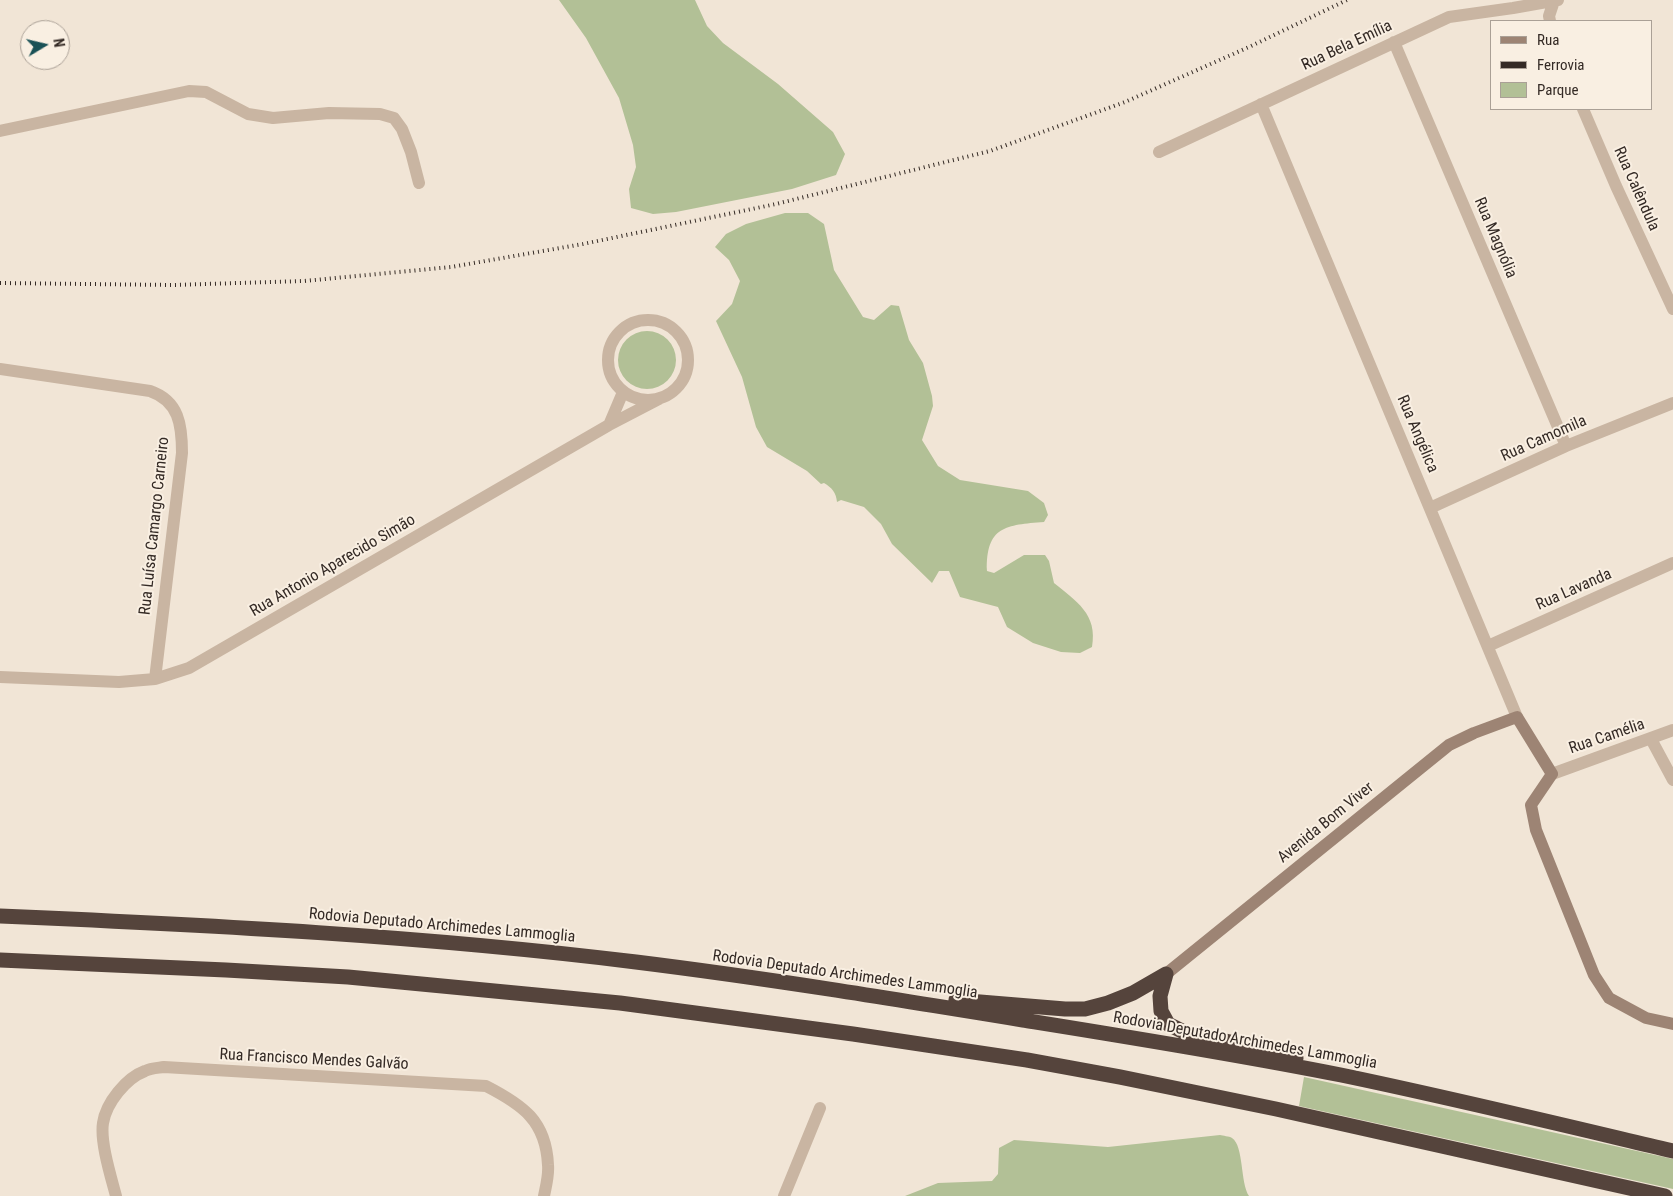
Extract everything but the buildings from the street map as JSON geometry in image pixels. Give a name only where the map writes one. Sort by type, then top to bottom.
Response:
[{"type":"highway","name":"Rodovia Deputado Archimedes Lammoglia","points":[[0,916],[208,925],[471,945],[637,962],[899,1000],[1160,1042],[1342,1075],[1673,1150]]},
{"type":"highway","points":[[0,960],[226,970],[348,978],[620,1003],[862,1036],[1017,1059],[1120,1077],[1304,1115],[1665,1196]]},
{"type":"highway","points":[[899,1000],[958,1000],[1065,1010],[1085,1009],[1108,1003],[1133,993],[1166,974]]},
{"type":"highway","points":[[1166,974],[1160,996],[1161,1011],[1168,1024],[1179,1030],[1305,1060],[1342,1075]]},
{"type":"street","points":[[1550,20],[1549,16],[1556,0]]},
{"type":"street","name":"Rua Bela Emília","points":[[1159,152],[1449,17],[1556,0]]},
{"type":"street","name":"Rua Magnólia","points":[[1394,42],[1566,446]]},
{"type":"street","points":[[0,131],[189,91],[206,92],[248,114],[256,116],[273,118],[329,113],[380,114],[394,118],[402,129],[419,183]]},
{"type":"street","name":"Rua Angélica","points":[[1261,104],[1518,717],[1552,774]]},
{"type":"street","name":"Rua Calêndula","points":[[1583,110],[1673,310]]},
{"type":"street","name":"Rua Antonio Aparecido Simão","points":[[0,677],[119,682],[155,679],[189,668],[609,425],[671,393],[680,384],[686,373],[688,360],[686,347],[680,336],[670,326],[658,321],[644,320],[631,323],[620,331],[612,342],[608,355],[609,369],[614,382],[623,392]]},
{"type":"street","name":"Rua Luísa Camargo Carneiro","points":[[0,369],[150,391],[162,395],[170,402],[176,413],[182,432],[182,453],[155,679]]},
{"type":"street","points":[[609,425],[623,392],[634,398],[647,400],[659,398]]},
{"type":"street","name":"Rua Camomila","points":[[1430,508],[1566,446],[1673,403]]},
{"type":"street","name":"Rua Lavanda","points":[[1488,646],[1673,563]]},
{"type":"street","name":"Avenida Bom Viver","points":[[1166,974],[1449,745],[1474,733],[1518,717]]},
{"type":"street","name":"Rua Camélia","points":[[1552,774],[1673,730]]},
{"type":"street","points":[[1651,739],[1673,780]]},
{"type":"street","points":[[1552,774],[1531,805],[1536,830],[1594,975],[1609,998],[1646,1018],[1673,1024]]},
{"type":"street","name":"Rua Francisco Mendes Galvão","points":[[116,1196],[104,1145],[102,1124],[109,1104],[122,1087],[144,1071],[164,1067],[486,1086],[505,1096],[528,1113],[544,1136],[548,1167],[544,1196]]},
{"type":"street","points":[[784,1196],[820,1108]]},
{"type":"green space","points":[[559,0],[695,0],[707,26],[723,43],[778,84],[833,132],[845,154],[836,175],[792,189],[676,212],[653,214],[631,208],[629,189],[636,167],[633,145],[619,98],[586,38]]},
{"type":"green space","points":[[785,213],[808,213],[824,224],[834,270],[863,317],[874,320],[891,305],[899,306],[909,340],[923,363],[932,396],[933,406],[922,440],[938,466],[960,480],[1028,491],[1044,503],[1048,515],[1044,522],[1009,527],[995,537],[990,545],[987,571],[994,573],[1024,555],[1045,555],[1049,561],[1054,583],[1084,609],[1092,626],[1092,647],[1080,653],[1061,652],[1033,643],[1007,627],[998,607],[960,597],[949,571],[939,571],[932,583],[892,544],[881,524],[864,507],[841,500],[837,502],[835,493],[824,483],[821,484],[807,471],[767,447],[756,427],[742,377],[716,321],[732,304],[740,281],[729,260],[715,247],[726,234],[746,224]]},
{"type":"green space","points":[[647,331],[658,333],[671,344],[676,360],[674,371],[663,384],[647,389],[636,387],[623,376],[618,360],[620,349],[631,336]]},
{"type":"green space","points":[[1304,1077],[1673,1159],[1673,1189],[1299,1106]]},
{"type":"green space","points":[[1220,1135],[1231,1137],[1236,1142],[1244,1182],[1249,1196],[905,1196],[938,1183],[992,1181],[998,1174],[999,1148],[1014,1140],[1108,1147]]},
{"type":"railway","points":[[0,283],[173,285],[304,281],[451,267],[583,244],[776,204],[990,151],[1125,102],[1249,47],[1347,0]]}]
